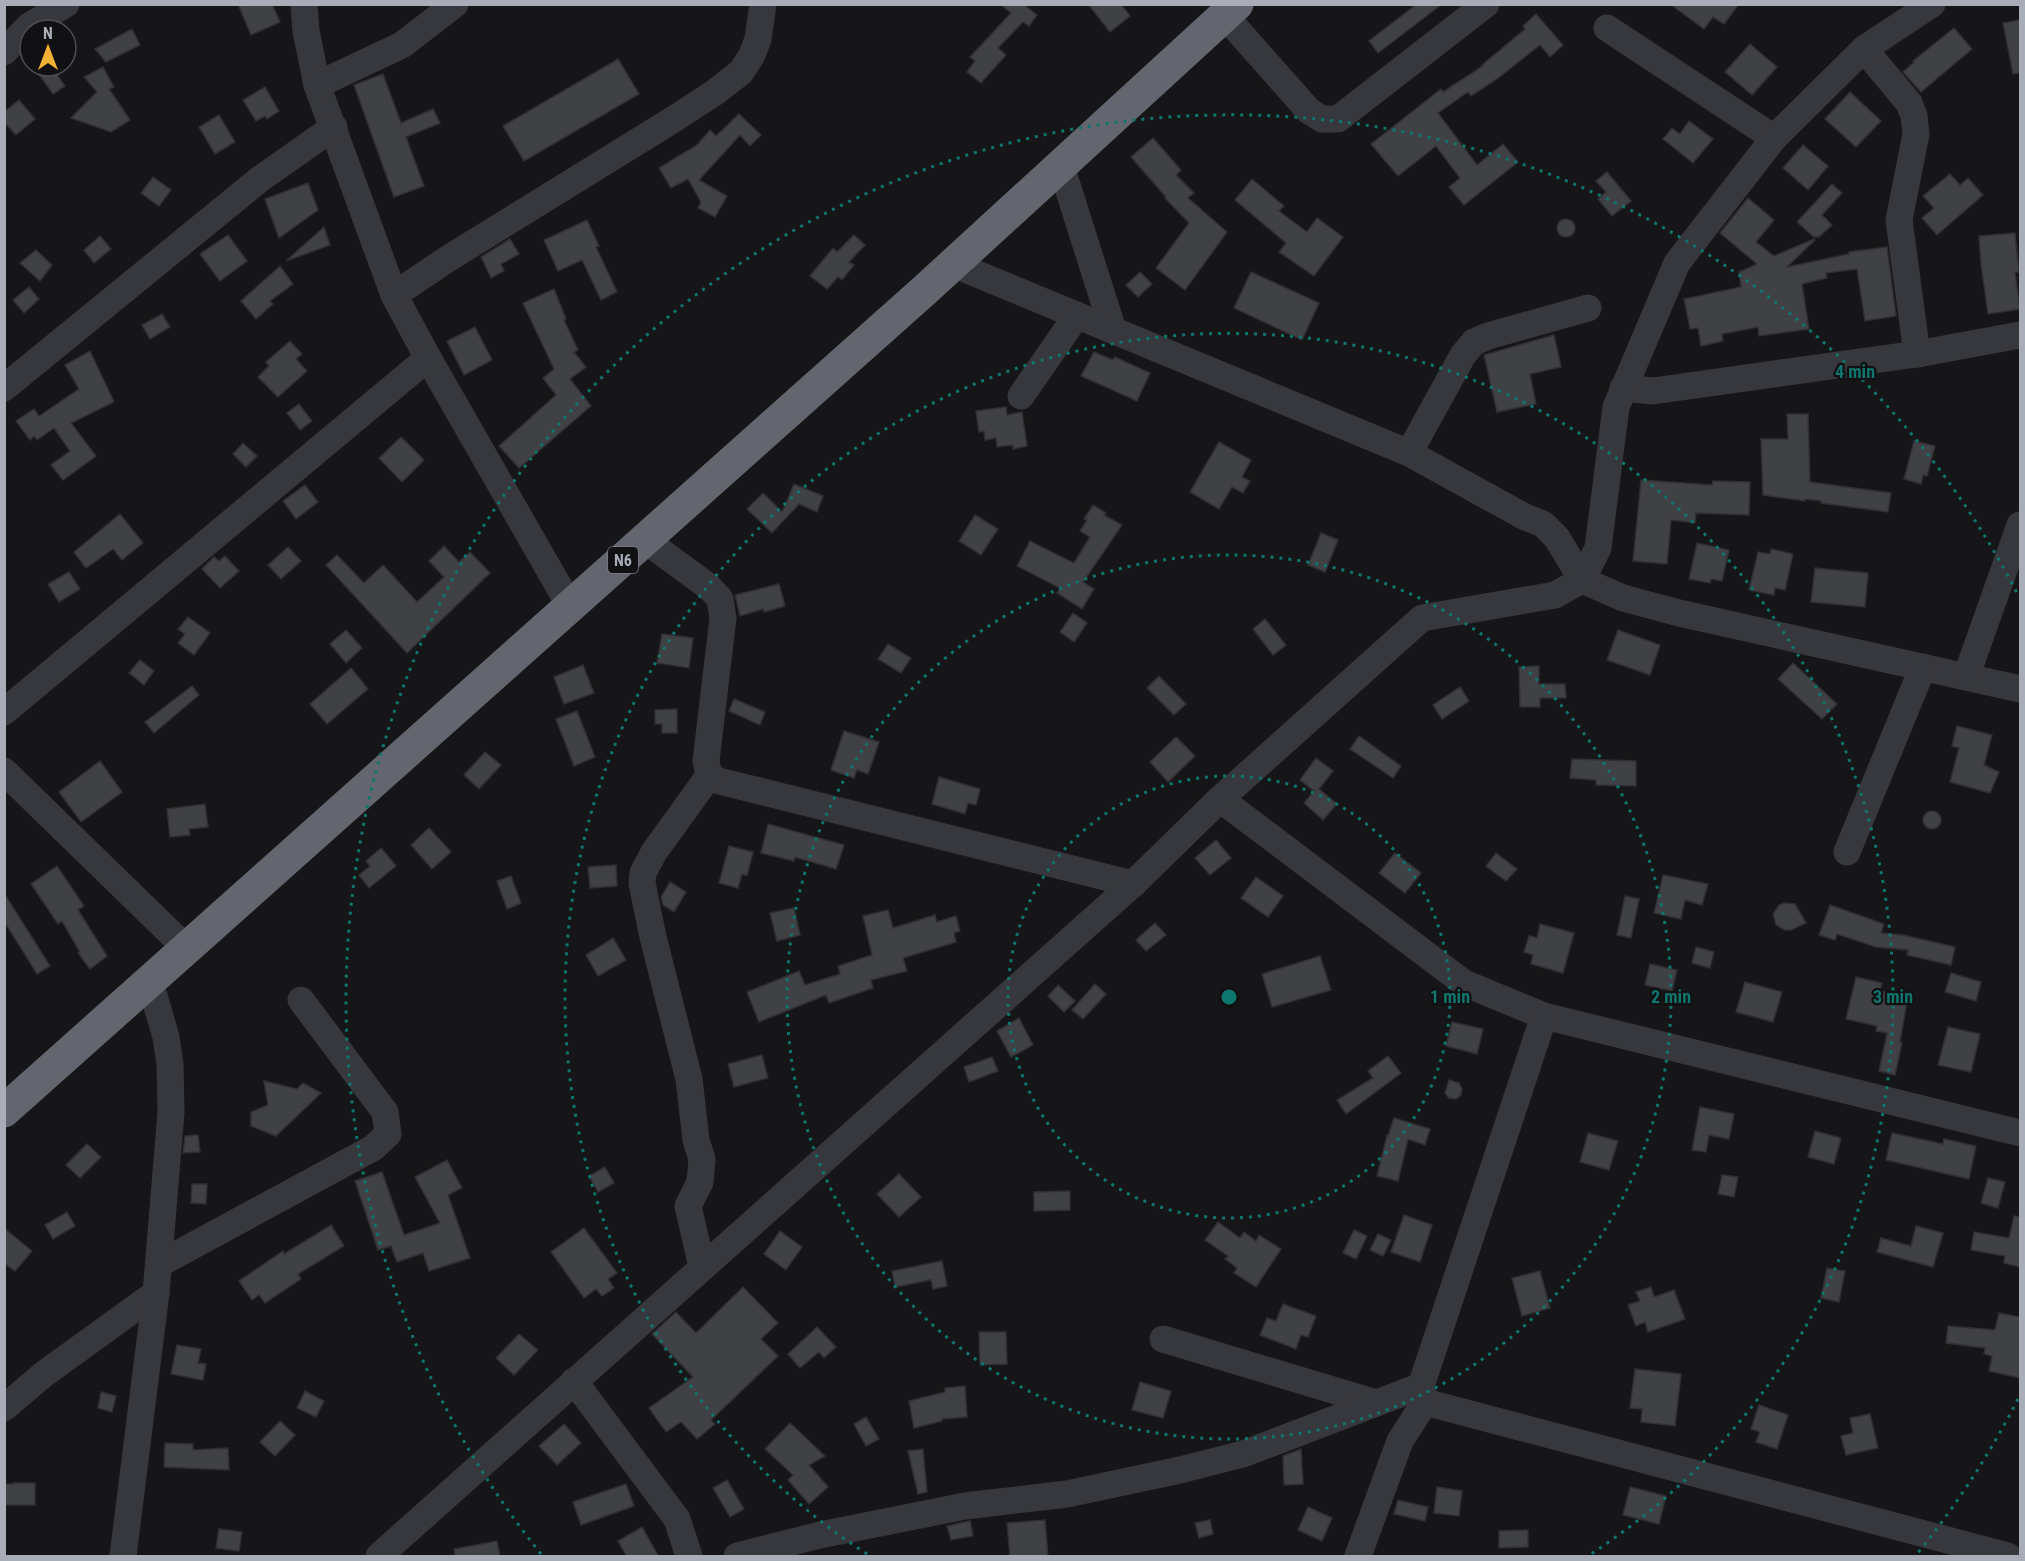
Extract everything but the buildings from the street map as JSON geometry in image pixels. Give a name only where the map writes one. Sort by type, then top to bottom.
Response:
[{"type":"highway","name":"N6","points":[[4,1111],[953,264],[1230,8]]},
{"type":"street","points":[[4,52],[29,26],[66,4]]},
{"type":"street","points":[[304,4],[306,31],[317,85],[394,295],[570,606]]},
{"type":"street","points":[[317,85],[402,45],[455,4]]},
{"type":"street","points":[[1230,8],[1309,111],[1322,118],[1338,119],[1486,4]]},
{"type":"street","points":[[378,1557],[1133,884],[1220,799],[1422,618],[1555,595],[1582,580],[1598,548],[1616,407],[1677,263],[1774,138],[1864,49],[1932,4]]},
{"type":"street","points":[[394,295],[446,260],[714,93],[741,72],[752,55],[758,39],[759,6]]},
{"type":"street","points":[[1606,28],[1774,138]]},
{"type":"street","points":[[1864,49],[1909,103],[1914,116],[1916,134],[1899,220],[1917,354]]},
{"type":"street","points":[[4,388],[260,179],[334,127]]},
{"type":"street","points":[[1061,166],[1113,330]]},
{"type":"street","points":[[953,264],[1409,453],[1525,517],[1543,524],[1557,538],[1582,580],[1623,598],[2020,689]]},
{"type":"street","points":[[1409,453],[1463,355],[1474,342],[1588,308]]},
{"type":"street","points":[[1021,396],[1077,315]]},
{"type":"street","points":[[1623,388],[1653,391],[1917,354],[2020,335]]},
{"type":"street","points":[[4,712],[428,358]]},
{"type":"street","points":[[1966,677],[2020,525]]},
{"type":"street","points":[[645,540],[709,587],[720,599],[723,618],[706,761],[709,776],[654,852],[643,873],[642,883],[652,937],[689,1079],[696,1140],[702,1159],[700,1182],[688,1206],[702,1267]]},
{"type":"street","points":[[1846,852],[1923,667]]},
{"type":"street","points":[[4,771],[187,949]]},
{"type":"street","points":[[709,776],[730,784],[1133,884]]},
{"type":"street","points":[[1220,799],[1464,983],[1545,1016],[2020,1133]]},
{"type":"street","points":[[123,1557],[156,1293],[171,1113],[171,1084],[166,1037],[150,982]]},
{"type":"street","points":[[159,1264],[373,1148],[388,1134],[385,1113],[301,1000]]},
{"type":"street","points":[[1358,1557],[1400,1441],[1423,1394],[1545,1016]]},
{"type":"street","points":[[4,1408],[44,1374],[156,1293]]},
{"type":"street","points":[[1163,1339],[1376,1403]]},
{"type":"street","points":[[574,1381],[677,1519],[689,1557]]},
{"type":"street","points":[[736,1557],[820,1535],[965,1506],[1067,1494],[1180,1470],[1243,1454],[1376,1403],[1423,1394],[2008,1557]]}]
